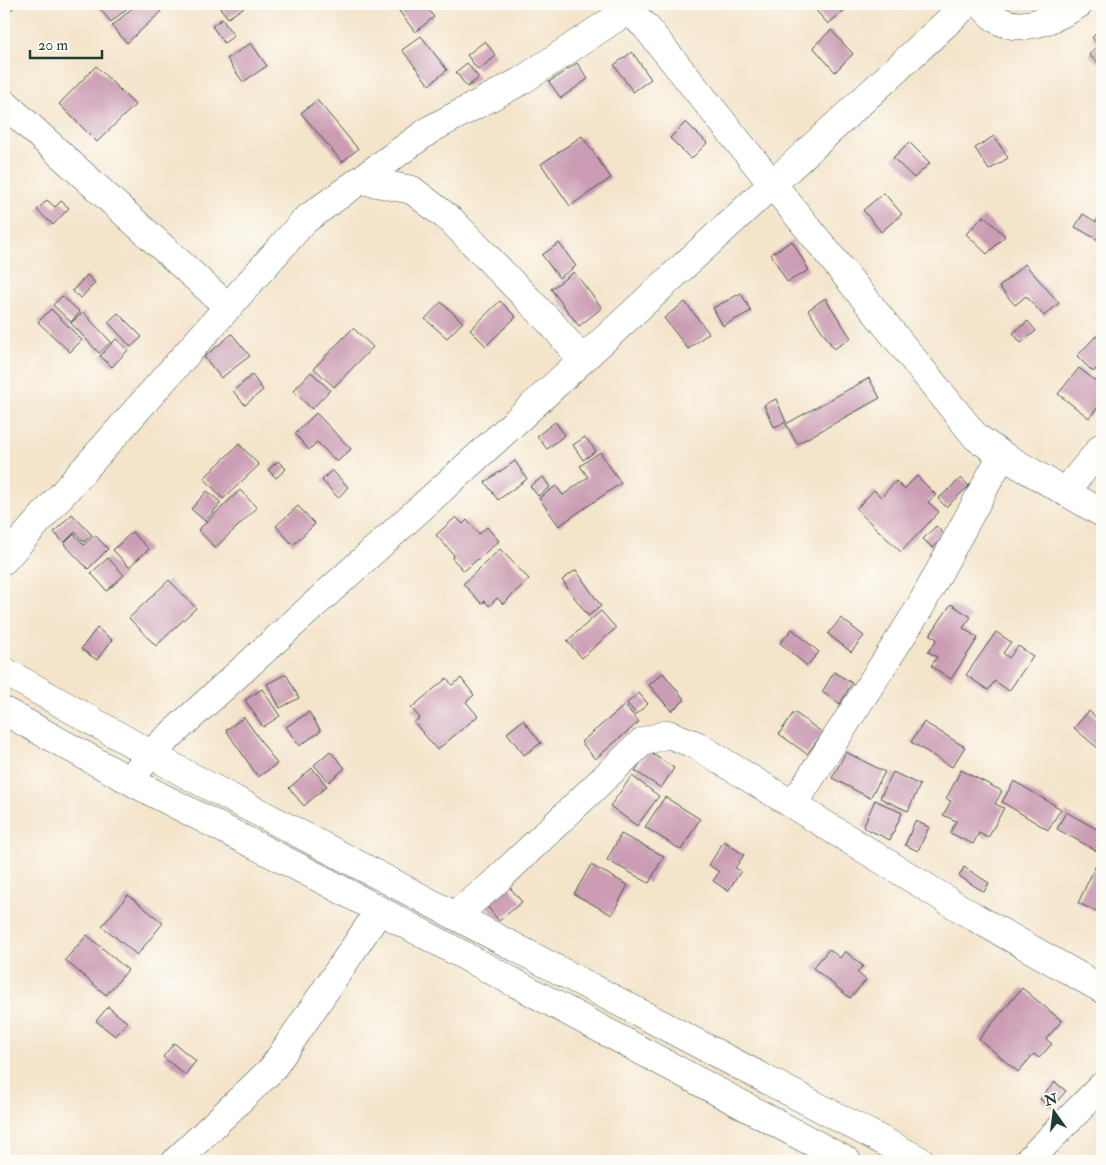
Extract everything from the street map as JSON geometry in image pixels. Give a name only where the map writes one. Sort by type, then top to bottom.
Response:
[{"type":"street","points":[[130,780],[151,753],[582,360],[966,4]]},
{"type":"street","points":[[981,4],[997,20],[1020,26],[1061,16],[1079,4]]},
{"type":"street","points":[[4,560],[305,220],[431,129],[521,81],[625,7],[646,27],[976,437],[1002,456],[1102,513]]},
{"type":"street","points":[[4,103],[228,307]]},
{"type":"street","points":[[361,180],[412,190],[451,220],[553,325],[582,360]]},
{"type":"street","points":[[1065,492],[1102,446]]},
{"type":"street","points":[[793,805],[919,609],[1002,456]]},
{"type":"street","points":[[4,671],[151,753],[921,1161]]},
{"type":"street","points":[[4,710],[130,780],[847,1161]]},
{"type":"street","points":[[455,915],[490,886],[642,742],[668,734],[696,745],[976,918],[1102,989]]},
{"type":"street","points":[[176,1161],[272,1069],[378,911]]},
{"type":"street","points":[[1028,1161],[1102,1086]]},
{"type":"building","points":[[4,4],[17,4],[4,16]]},
{"type":"building","points":[[96,4],[132,4],[111,22]]},
{"type":"building","points":[[137,4],[153,4],[161,12],[127,43],[112,26]]},
{"type":"building","points":[[217,4],[249,4],[228,18]]},
{"type":"building","points":[[408,4],[424,4],[434,17],[415,32],[399,11]]},
{"type":"building","points":[[817,4],[844,4],[847,8],[828,24],[813,7]]},
{"type":"building","points":[[222,19],[234,36],[224,43],[212,26]]},
{"type":"building","points":[[1102,26],[1102,66],[1089,55],[1099,44],[1092,38]]},
{"type":"building","points":[[831,30],[853,54],[835,72],[813,47]]},
{"type":"building","points":[[421,36],[447,70],[429,85],[402,50]]},
{"type":"building","points":[[485,41],[496,56],[478,70],[467,55]]},
{"type":"building","points":[[251,43],[267,66],[243,82],[227,59]]},
{"type":"building","points":[[632,52],[651,79],[633,92],[614,65]]},
{"type":"building","points":[[467,63],[479,78],[467,87],[456,72]]},
{"type":"building","points":[[577,63],[588,79],[561,98],[549,82]]},
{"type":"building","points":[[96,66],[135,105],[97,142],[59,104]]},
{"type":"building","points":[[317,100],[358,149],[342,162],[301,113]]},
{"type":"building","points":[[686,122],[707,143],[691,159],[670,138]]},
{"type":"building","points":[[582,136],[611,178],[570,206],[541,164]]},
{"type":"building","points":[[994,136],[1008,158],[989,170],[975,148]]},
{"type":"building","points":[[909,142],[930,163],[914,178],[893,158]]},
{"type":"building","points":[[884,193],[902,214],[881,232],[863,210]]},
{"type":"building","points":[[47,200],[55,207],[61,201],[69,208],[53,225],[37,210]]},
{"type":"building","points":[[1102,210],[1102,242],[1075,227],[1083,214],[1096,222]]},
{"type":"building","points":[[984,216],[1005,236],[987,254],[966,234]]},
{"type":"building","points":[[792,241],[809,270],[787,282],[771,254]]},
{"type":"building","points":[[559,243],[576,266],[559,278],[542,255]]},
{"type":"building","points":[[1025,264],[1059,303],[1044,316],[1026,296],[1015,305],[999,287]]},
{"type":"building","points":[[574,272],[602,308],[579,326],[551,289]]},
{"type":"building","points":[[87,275],[95,283],[81,298],[72,291]]},
{"type":"building","points":[[741,293],[751,311],[723,326],[713,308]]},
{"type":"building","points":[[62,296],[80,312],[71,322],[53,305]]},
{"type":"building","points":[[825,298],[851,338],[834,349],[808,310]]},
{"type":"building","points":[[500,301],[516,317],[486,346],[470,330]]},
{"type":"building","points":[[441,302],[463,322],[447,338],[425,319]]},
{"type":"building","points":[[685,302],[709,333],[688,349],[664,318]]},
{"type":"building","points":[[51,309],[82,340],[70,352],[38,322]]},
{"type":"building","points":[[83,312],[111,342],[99,353],[71,323]]},
{"type":"building","points":[[118,313],[142,337],[131,347],[108,322]]},
{"type":"building","points":[[1028,321],[1036,331],[1021,343],[1013,333]]},
{"type":"building","points":[[353,328],[373,347],[334,387],[314,368]]},
{"type":"building","points":[[232,334],[250,356],[221,378],[204,357]]},
{"type":"building","points":[[1096,336],[1102,342],[1102,363],[1093,372],[1077,356]]},
{"type":"building","points":[[116,339],[128,350],[112,367],[100,356]]},
{"type":"building","points":[[1079,368],[1102,386],[1102,402],[1089,418],[1058,394]]},
{"type":"building","points":[[311,372],[330,390],[312,409],[293,391]]},
{"type":"building","points":[[252,375],[263,390],[245,405],[233,391]]},
{"type":"building","points":[[869,378],[880,398],[797,444],[786,424]]},
{"type":"building","points":[[776,399],[786,422],[774,427],[764,405]]},
{"type":"building","points":[[316,413],[351,449],[337,462],[317,442],[309,450],[295,434]]},
{"type":"building","points":[[555,422],[565,435],[547,449],[537,436]]},
{"type":"building","points":[[585,437],[596,451],[583,460],[573,445]]},
{"type":"building","points":[[239,444],[259,465],[223,499],[204,478]]},
{"type":"building","points":[[600,452],[621,483],[559,526],[539,498],[556,486],[563,495],[588,477],[580,466]]},
{"type":"building","points":[[278,461],[286,469],[276,478],[268,470]]},
{"type":"building","points":[[515,461],[527,479],[498,500],[485,482]]},
{"type":"building","points":[[332,470],[348,487],[338,498],[322,480]]},
{"type":"building","points":[[917,476],[936,495],[928,502],[939,512],[901,552],[856,509],[874,490],[881,497],[896,481],[904,489]]},
{"type":"building","points":[[543,477],[550,487],[538,496],[530,486]]},
{"type":"building","points":[[961,478],[969,486],[946,507],[938,499]]},
{"type":"building","points":[[240,490],[257,508],[215,548],[198,530]]},
{"type":"building","points":[[207,491],[221,503],[205,521],[191,509]]},
{"type":"building","points":[[298,506],[315,524],[293,545],[276,526]]},
{"type":"building","points":[[72,514],[92,535],[84,542],[75,532],[64,543],[54,532]]},
{"type":"building","points":[[456,517],[463,524],[467,520],[479,534],[487,527],[499,541],[464,571],[452,558],[454,555],[436,535]]},
{"type":"building","points":[[936,526],[945,535],[933,548],[923,539]]},
{"type":"building","points":[[132,532],[149,549],[129,567],[113,550]]},
{"type":"building","points":[[74,534],[84,545],[95,535],[108,549],[88,569],[64,544]]},
{"type":"building","points":[[500,549],[529,579],[503,604],[497,598],[489,606],[485,601],[482,604],[463,584]]},
{"type":"building","points":[[108,558],[124,575],[107,591],[91,573]]},
{"type":"building","points":[[576,570],[601,606],[588,616],[562,580]]},
{"type":"building","points":[[169,580],[196,608],[156,646],[129,618]]},
{"type":"building","points":[[951,604],[971,617],[963,628],[978,638],[951,679],[931,666],[937,657],[928,652],[937,639],[930,635]]},
{"type":"building","points":[[601,611],[616,628],[582,658],[567,641]]},
{"type":"building","points":[[841,618],[864,636],[851,652],[828,634]]},
{"type":"building","points":[[97,628],[112,640],[97,660],[81,649]]},
{"type":"building","points":[[792,629],[819,652],[807,666],[780,643]]},
{"type":"building","points":[[996,632],[1011,642],[1003,653],[1009,658],[1018,646],[1033,656],[1009,691],[995,681],[988,690],[966,675]]},
{"type":"building","points":[[834,672],[852,683],[840,704],[822,692]]},
{"type":"building","points":[[663,673],[685,700],[671,711],[649,685]]},
{"type":"building","points":[[286,674],[299,698],[280,708],[267,684]]},
{"type":"building","points":[[447,678],[452,685],[461,678],[474,695],[466,702],[478,716],[437,750],[414,722],[420,718],[411,708]]},
{"type":"building","points":[[262,689],[280,716],[263,727],[245,700]]},
{"type":"building","points":[[639,693],[648,704],[636,714],[627,703]]},
{"type":"building","points":[[625,705],[639,722],[595,759],[581,742]]},
{"type":"building","points":[[1089,711],[1102,723],[1100,750],[1074,728]]},
{"type":"building","points":[[309,712],[321,731],[299,746],[286,727]]},
{"type":"building","points":[[794,712],[823,733],[807,754],[779,734]]},
{"type":"building","points":[[244,717],[277,764],[258,777],[226,730]]},
{"type":"building","points":[[523,720],[541,743],[524,755],[507,733]]},
{"type":"building","points":[[924,722],[965,747],[952,767],[911,742]]},
{"type":"building","points":[[330,751],[345,768],[329,782],[314,765]]},
{"type":"building","points":[[648,751],[674,768],[661,788],[635,771]]},
{"type":"building","points":[[846,752],[885,772],[870,798],[832,778]]},
{"type":"building","points":[[312,768],[327,786],[304,806],[289,788]]},
{"type":"building","points":[[961,770],[1002,791],[995,804],[1004,808],[988,838],[979,833],[973,844],[950,833],[956,821],[943,815],[951,801],[946,799]]},
{"type":"building","points":[[893,772],[920,785],[908,811],[880,798]]},
{"type":"building","points":[[632,776],[659,796],[637,826],[610,806]]},
{"type":"building","points":[[1014,781],[1061,809],[1048,830],[1002,802]]},
{"type":"building","points":[[665,797],[700,819],[681,850],[645,827]]},
{"type":"building","points":[[875,800],[902,813],[890,840],[863,827]]},
{"type":"building","points":[[1066,812],[1102,832],[1102,843],[1097,851],[1057,829]]},
{"type":"building","points":[[915,821],[929,827],[918,851],[905,845]]},
{"type":"building","points":[[621,834],[664,856],[649,883],[607,860]]},
{"type":"building","points":[[724,841],[744,855],[735,868],[741,871],[728,891],[713,881],[719,872],[709,865]]},
{"type":"building","points":[[591,865],[628,885],[612,915],[574,894]]},
{"type":"building","points":[[1096,865],[1102,868],[1102,914],[1078,903]]},
{"type":"building","points":[[964,867],[989,883],[984,892],[959,876]]},
{"type":"building","points":[[506,883],[522,902],[499,921],[483,901]]},
{"type":"building","points":[[128,895],[163,923],[137,955],[102,926]]},
{"type":"building","points":[[87,935],[128,970],[106,995],[65,960]]},
{"type":"building","points":[[829,949],[840,958],[845,951],[863,966],[857,972],[866,980],[850,998],[813,968]]},
{"type":"building","points":[[1022,988],[1062,1021],[1046,1039],[1052,1044],[1039,1058],[1034,1054],[1018,1072],[979,1039]]},
{"type":"building","points":[[108,1007],[127,1022],[115,1036],[96,1021]]},
{"type":"building","points":[[174,1043],[196,1061],[185,1075],[163,1057]]},
{"type":"building","points":[[1055,1082],[1066,1091],[1051,1108],[1040,1099]]}]
